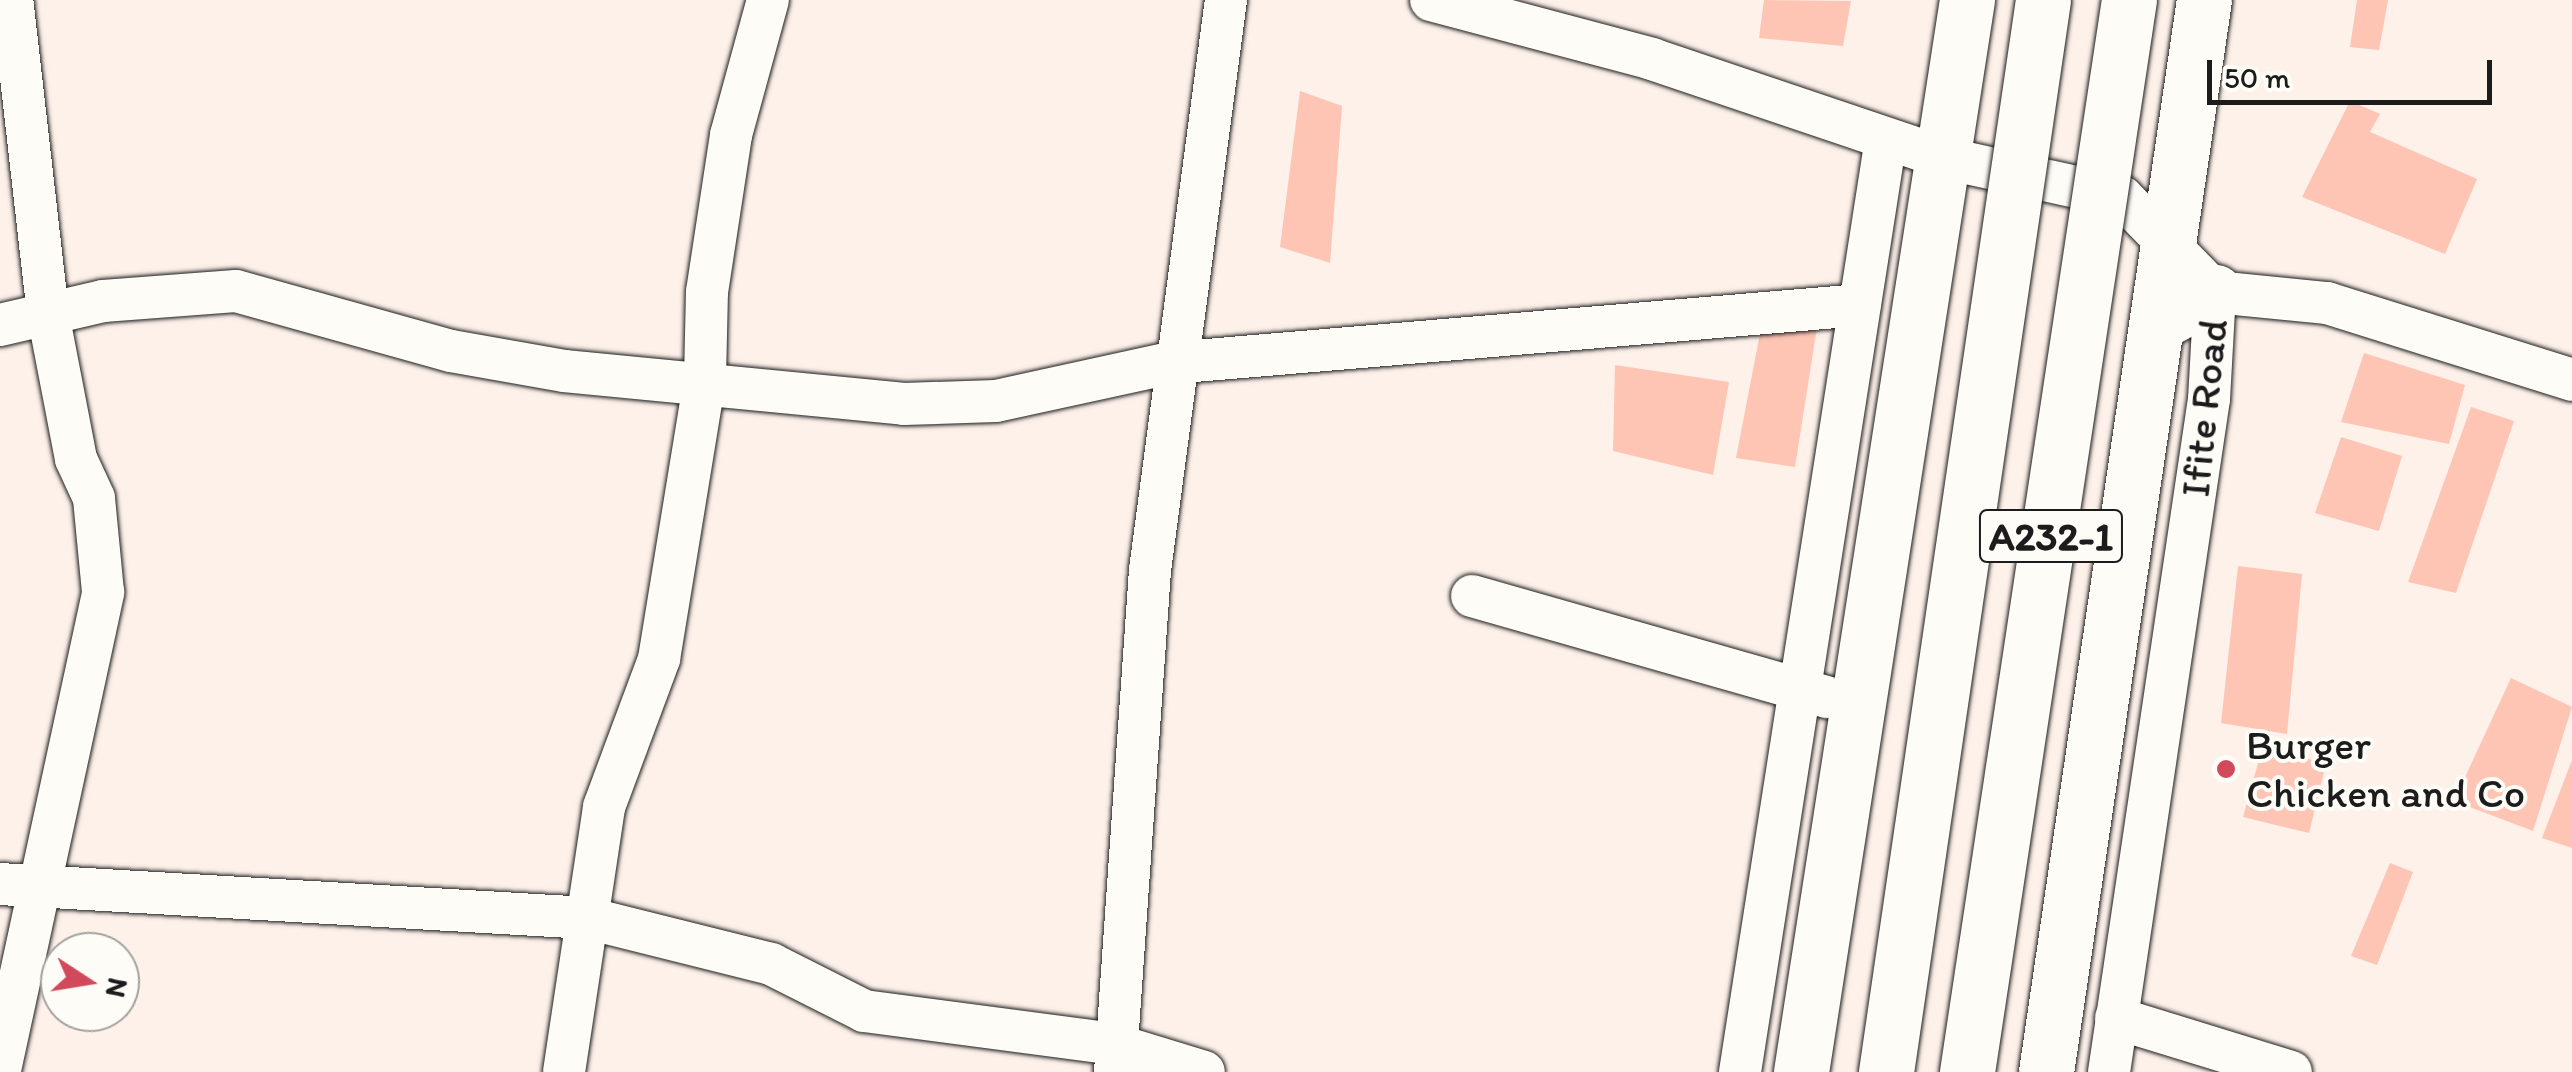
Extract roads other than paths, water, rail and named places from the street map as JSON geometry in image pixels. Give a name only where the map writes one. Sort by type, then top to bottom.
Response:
[{"type":"highway","points":[[1800,1072],[1967,0]]},
{"type":"highway","name":"A232-1","points":[[1886,1072],[2043,0]]},
{"type":"highway","name":"A232-1","points":[[1967,1072],[2129,0]]},
{"type":"highway","points":[[2046,1072],[2204,0]]},
{"type":"highway","points":[[2122,197],[2181,160]]},
{"type":"highway","points":[[2158,323],[2215,292]]},
{"type":"street","points":[[0,1070],[18,885],[103,592],[94,498],[76,458],[48,314],[12,0]]},
{"type":"street","points":[[564,1072],[604,808],[658,659],[705,379],[707,292],[731,135],[768,0]]},
{"type":"street","points":[[1114,1058],[1172,363],[1226,0]]},
{"type":"street","name":"Ifite Road","points":[[1431,0],[1652,60],[1944,158],[2122,197],[2170,240],[2215,292],[2209,399],[2109,1072]]},
{"type":"street","points":[[1740,1072],[1886,139]]},
{"type":"street","points":[[0,325],[48,314],[236,290],[470,354],[705,379],[828,399],[996,401],[1172,363],[1860,305]]},
{"type":"street","points":[[2215,292],[2328,303],[2572,380]]},
{"type":"street","points":[[1472,596],[1860,706]]},
{"type":"street","points":[[18,885],[588,918],[770,964],[864,1011],[1204,1072]]},
{"type":"street","points":[[2116,1018],[2291,1072]]},
{"type":"place","name":"Burger Chicken and Co","points":[[2226,769]]}]
